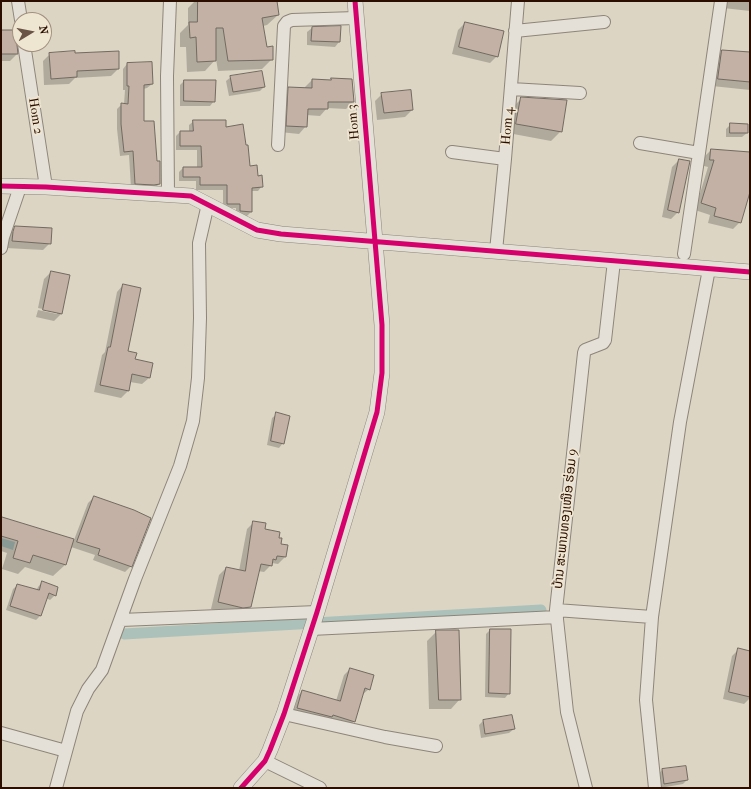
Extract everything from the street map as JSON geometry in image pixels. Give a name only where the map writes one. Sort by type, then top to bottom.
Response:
[{"type":"street","points":[[18,1],[20,12]]},
{"type":"street","points":[[168,194],[167,76],[170,1]]},
{"type":"street","name":"Hom 3","points":[[242,788],[265,761],[284,714],[317,612],[377,412],[382,373],[382,325],[355,1]]},
{"type":"street","name":"Hom 4","points":[[496,251],[518,1]]},
{"type":"street","points":[[684,254],[721,1]]},
{"type":"street","points":[[278,145],[284,26],[287,22],[292,20],[356,18]]},
{"type":"street","points":[[515,31],[604,22]]},
{"type":"street","name":"Hom 2","points":[[25,52],[46,187]]},
{"type":"street","points":[[511,89],[580,93]]},
{"type":"street","points":[[640,142],[699,153]]},
{"type":"street","points":[[452,152],[505,158]]},
{"type":"street","points":[[1,186],[46,187],[191,196],[257,230],[281,234],[750,272]]},
{"type":"street","points":[[1,248],[3,237],[20,187]]},
{"type":"street","points":[[56,788],[77,711],[88,689],[102,670],[121,620],[134,578],[180,466],[193,421],[198,378],[200,318],[199,243],[208,204]]},
{"type":"street","name":"ບ້ານ ສະພານທອງເໜືອ ຮ່ອມ 9","points":[[586,788],[567,712],[557,613],[584,353],[585,350],[603,343],[604,340],[614,260]]},
{"type":"street","points":[[655,788],[646,700],[652,617],[680,422],[709,269]]},
{"type":"street","points":[[121,620],[317,612]]},
{"type":"street","points":[[311,629],[557,613],[652,617]]},
{"type":"street","points":[[284,714],[385,737],[436,746]]},
{"type":"street","points":[[1,733],[66,751]]},
{"type":"street","points":[[265,761],[320,788]]},
{"type":"water","points":[[1,538],[15,542],[13,550],[1,546]]},
{"type":"building","points":[[198,1],[277,1],[279,15],[262,18],[267,47],[273,46],[273,60],[228,61],[223,28],[216,28],[216,61],[197,62],[196,37],[190,38],[189,22],[197,22]]},
{"type":"building","points":[[465,22],[504,31],[498,57],[459,47]]},
{"type":"building","points":[[341,26],[340,42],[311,41],[312,27]]},
{"type":"building","points":[[1,30],[12,30],[12,52],[18,52],[18,54],[1,54]]},
{"type":"building","points":[[722,50],[750,52],[750,82],[718,79]]},
{"type":"building","points":[[75,51],[75,53],[119,51],[119,69],[77,71],[77,77],[51,79],[49,53]]},
{"type":"building","points":[[152,62],[153,84],[144,85],[144,121],[154,121],[157,161],[160,161],[160,184],[135,184],[133,151],[124,152],[121,124],[121,103],[128,104],[129,86],[127,86],[127,63]]},
{"type":"building","points":[[262,71],[265,87],[233,92],[230,76]]},
{"type":"building","points":[[331,78],[352,79],[354,102],[328,102],[328,109],[308,109],[307,127],[286,126],[288,87],[312,88],[312,79],[331,80]]},
{"type":"building","points":[[184,80],[216,80],[215,102],[184,101]]},
{"type":"building","points":[[411,90],[413,110],[384,113],[381,93]]},
{"type":"building","points":[[521,97],[567,100],[562,132],[516,124]]},
{"type":"building","points":[[193,120],[226,120],[226,127],[243,124],[246,145],[248,145],[250,166],[257,165],[258,176],[262,175],[263,187],[252,188],[252,212],[240,211],[240,204],[227,204],[227,185],[200,185],[200,177],[183,177],[183,167],[202,167],[201,146],[180,146],[180,131],[193,131]]},
{"type":"building","points":[[730,123],[748,124],[748,133],[730,133]]},
{"type":"building","points":[[711,149],[750,152],[750,192],[741,223],[714,216],[716,208],[701,203],[714,160],[710,160]]},
{"type":"building","points":[[679,159],[690,161],[679,213],[668,210]]},
{"type":"building","points":[[15,226],[52,228],[51,244],[12,241]]},
{"type":"building","points":[[51,271],[70,275],[62,314],[43,310]]},
{"type":"building","points":[[123,284],[141,288],[128,351],[137,353],[135,359],[153,363],[150,378],[132,374],[129,391],[100,385],[108,347],[110,347]]},
{"type":"building","points":[[276,412],[290,416],[284,444],[271,441]]},
{"type":"building","points":[[94,496],[134,510],[151,518],[132,567],[98,555],[100,549],[77,542]]},
{"type":"building","points":[[2,517],[74,539],[66,565],[33,555],[30,563],[13,558],[18,541],[1,536]]},
{"type":"building","points":[[253,521],[266,523],[265,529],[280,532],[279,538],[282,538],[281,544],[288,545],[286,557],[277,556],[276,560],[273,559],[272,566],[261,564],[251,607],[243,608],[218,602],[226,567],[245,571]]},
{"type":"building","points":[[42,581],[58,587],[56,596],[49,593],[41,616],[10,606],[17,584],[39,590]]},
{"type":"building","points":[[490,629],[511,629],[510,694],[489,693]]},
{"type":"building","points":[[436,630],[459,630],[461,700],[439,700]]},
{"type":"building","points":[[738,648],[750,651],[750,697],[729,692]]},
{"type":"building","points":[[350,668],[374,675],[370,690],[365,688],[355,722],[333,715],[332,717],[297,708],[302,690],[340,701]]},
{"type":"building","points":[[512,715],[515,729],[485,734],[483,720]]},
{"type":"building","points":[[686,766],[688,780],[664,784],[662,769]]},
{"type":"waterway","points":[[124,634],[541,610]]},
{"type":"cycle path","points":[[241,788],[265,761],[284,714],[317,612],[377,412],[382,373],[382,325],[355,1]]},
{"type":"cycle path","points":[[1,186],[46,187],[191,196],[257,230],[281,234],[750,272]]}]
